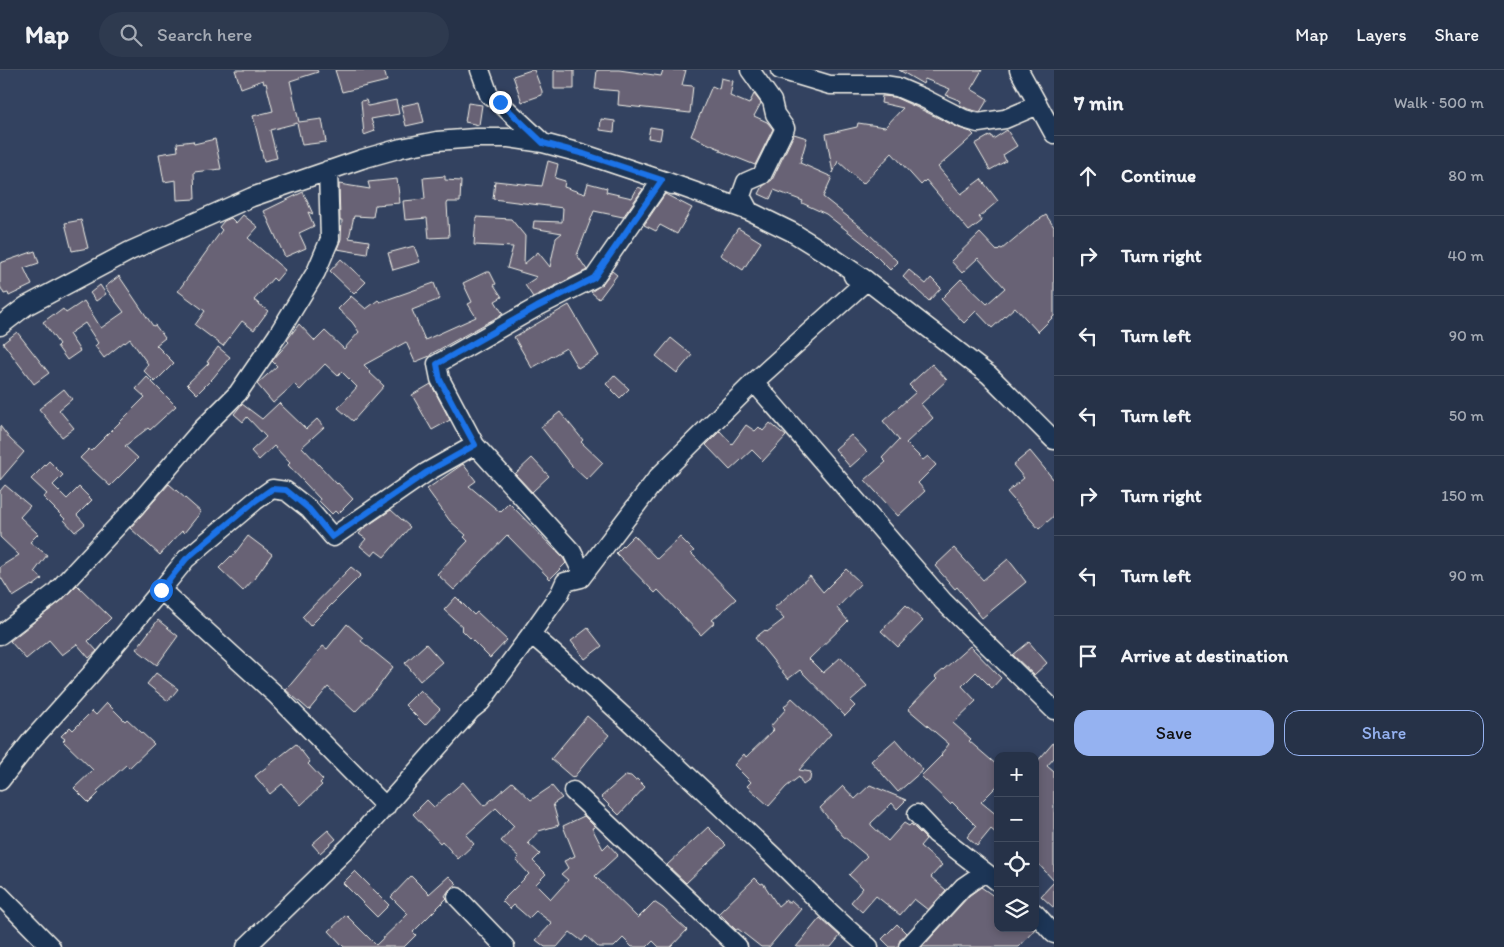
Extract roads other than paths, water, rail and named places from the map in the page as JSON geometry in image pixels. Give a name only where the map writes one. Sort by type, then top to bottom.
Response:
[{"type":"street","points":[[480,70],[488,95],[500,102],[543,143]]},
{"type":"street","points":[[749,211],[741,196],[746,182],[762,175],[785,128],[775,114],[768,94],[750,70]]},
{"type":"street","points":[[768,94],[781,70],[830,85],[884,85],[897,87],[964,119],[978,123],[1005,119],[1038,104]]},
{"type":"street","points":[[1019,70],[1054,134]]},
{"type":"street","points":[[0,326],[26,306],[161,236],[252,196],[401,148],[437,141],[509,138],[543,143],[584,154],[749,211],[792,232],[829,255],[922,322],[989,375],[1054,440]]},
{"type":"street","points":[[0,635],[55,593],[130,514],[201,430],[238,393],[277,336],[316,272],[330,239],[328,170]]},
{"type":"street","points":[[246,947],[351,845],[471,710],[481,702],[560,593],[565,582],[581,578],[658,477],[754,382],[865,282],[662,180]]},
{"type":"street","points":[[581,578],[580,568],[572,552],[475,445],[440,380],[437,364],[537,307],[594,278],[662,180]]},
{"type":"street","points":[[754,382],[943,601],[1054,710]]},
{"type":"street","points":[[0,781],[31,741],[92,673],[186,559],[255,501],[272,489],[286,490],[309,509],[332,537],[420,476],[475,445]]},
{"type":"street","points":[[161,590],[275,694],[386,807]]},
{"type":"street","points":[[531,634],[600,694],[868,947]]},
{"type":"street","points":[[573,791],[738,947]]},
{"type":"street","points":[[917,814],[936,834],[991,877]]},
{"type":"street","points":[[908,947],[964,887],[991,877]]},
{"type":"street","points":[[0,895],[51,947]]},
{"type":"street","points":[[457,897],[505,947]]},
{"type":"street","points":[[1039,917],[1054,934]]}]
